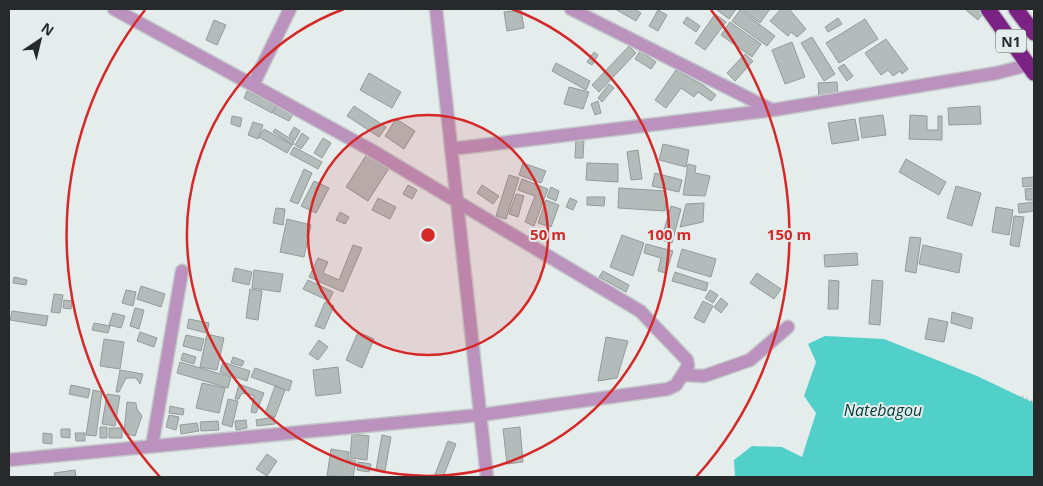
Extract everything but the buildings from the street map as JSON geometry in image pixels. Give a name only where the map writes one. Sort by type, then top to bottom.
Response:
[{"type":"highway","name":"N1","points":[[988,9],[1031,69]]},
{"type":"highway","name":"N1","points":[[1016,9],[1034,33]]},
{"type":"street","points":[[9,460],[480,414],[668,389],[676,385],[684,376],[688,366],[687,360],[640,311],[370,150],[114,9]]},
{"type":"street","points":[[253,85],[290,9]]},
{"type":"street","points":[[436,9],[487,477]]},
{"type":"street","points":[[571,9],[773,110]]},
{"type":"street","points":[[451,149],[773,110],[1031,69]]},
{"type":"street","points":[[152,446],[182,271]]},
{"type":"street","points":[[684,376],[704,376],[750,360],[788,327]]},
{"type":"path","points":[[1022,397],[1034,402]]},
{"type":"water","name":"Natebagou","points":[[825,336],[884,339],[977,376],[1034,403],[1034,477],[735,477],[734,460],[752,446],[782,447],[802,457],[816,413],[804,396],[816,362],[808,344]]}]
